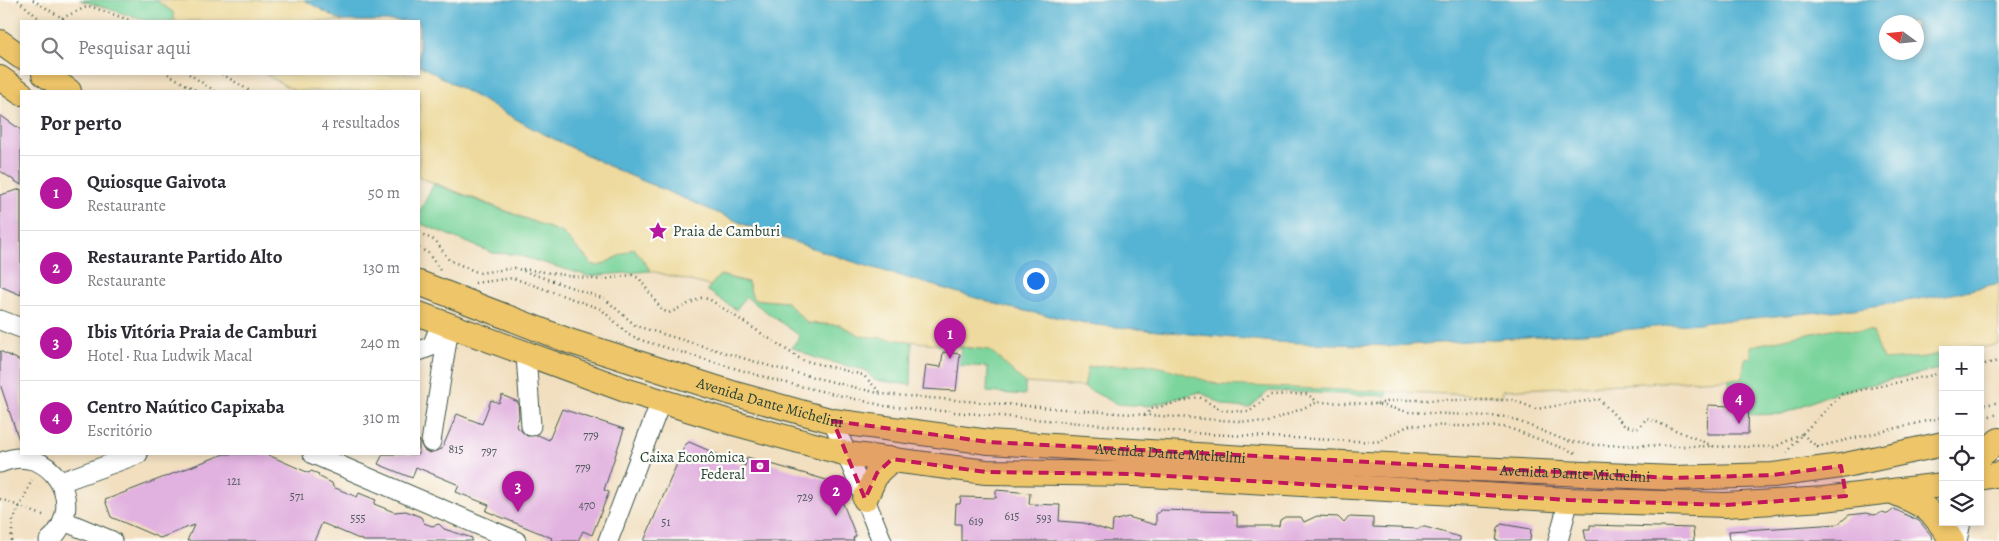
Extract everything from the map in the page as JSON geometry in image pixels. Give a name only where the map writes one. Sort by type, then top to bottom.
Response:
[{"type":"main road","points":[[0,42],[20,56]]},
{"type":"main road","points":[[45,75],[68,90]]},
{"type":"main road","points":[[0,78],[20,92]]},
{"type":"main road","name":"Avenida Dante Michelini","points":[[420,283],[569,341],[732,393],[833,421],[989,442],[1287,460],[1672,478],[1773,475],[1841,466],[1939,445]]},
{"type":"main road","name":"Avenida Dante Michelini","points":[[420,314],[526,355],[661,402],[847,454],[986,472],[1134,474],[1569,500],[1725,505],[1892,492],[1939,485]]},
{"type":"main road","points":[[1984,436],[1999,434]]},
{"type":"main road","points":[[1984,453],[1999,440]]},
{"type":"main road","points":[[866,499],[877,473],[892,459]]},
{"type":"main road","points":[[1841,466],[1846,496]]},
{"type":"main road","points":[[1984,477],[1999,474]]},
{"type":"main road","points":[[1892,492],[1920,504],[1934,514],[1952,541]]},
{"type":"street","points":[[0,320],[20,328]]},
{"type":"street","points":[[420,351],[432,346],[445,325]]},
{"type":"street","points":[[431,442],[445,325]]},
{"type":"street","points":[[526,355],[531,426]]},
{"type":"street","points":[[608,541],[661,402]]},
{"type":"street","points":[[833,421],[882,541]]},
{"type":"street","points":[[61,482],[135,455]]},
{"type":"street","points":[[315,455],[516,541]]},
{"type":"street","points":[[2,458],[42,458],[61,482],[66,495],[64,521],[50,541]]},
{"type":"street","points":[[1558,541],[1569,500]]},
{"type":"street","points":[[64,521],[112,541]]},
{"type":"street","points":[[1957,541],[1961,526]]},
{"type":"path","points":[[18,0],[41,20]]},
{"type":"path","points":[[33,0],[65,20]]},
{"type":"path","points":[[62,18],[89,6],[129,20]]},
{"type":"path","points":[[170,75],[195,90]]},
{"type":"path","points":[[191,75],[213,90]]},
{"type":"path","points":[[224,75],[248,90]]},
{"type":"path","points":[[420,233],[436,241],[449,260],[479,273],[515,268],[600,280],[632,275],[639,278],[662,310],[669,313],[702,298],[709,299],[802,360],[864,375],[882,394]]},
{"type":"path","points":[[420,249],[428,253],[439,270],[448,273]]},
{"type":"path","points":[[515,268],[605,299],[636,326],[776,368],[882,394],[1266,424],[1318,402],[1376,404],[1408,412],[1508,417],[1567,440],[1594,445],[1775,447],[1802,434]]},
{"type":"path","points":[[467,280],[476,283],[513,278],[601,308],[629,335],[644,341],[774,380],[885,406],[1206,434],[1377,442],[1410,425],[1506,427],[1584,455]]},
{"type":"path","points":[[1984,364],[1999,360]]},
{"type":"path","points":[[1779,457],[1788,453],[1802,434],[1842,394],[1939,374]]},
{"type":"path","points":[[1145,416],[1151,409],[1200,397],[1221,410],[1249,412],[1270,395],[1307,394],[1318,402]]},
{"type":"path","points":[[1376,404],[1396,400],[1513,400],[1536,410],[1599,399],[1624,425],[1637,429],[1647,418],[1715,446]]},
{"type":"path","points":[[1984,405],[1999,402]]},
{"type":"path","points":[[1984,417],[1999,414]]},
{"type":"path","points":[[1802,434],[1817,447],[1939,418]]},
{"type":"path","points":[[11,541],[13,521],[42,458]]},
{"type":"path","points":[[0,499],[64,521]]},
{"type":"highlighted area","points":[[833,421],[989,442],[1673,478],[1773,475],[1841,466],[1846,496],[1725,505],[1569,500],[1134,474],[986,472],[892,459],[877,473],[865,499]]},
{"type":"green space","points":[[80,0],[156,0],[173,12],[174,20],[145,20]]},
{"type":"green space","points":[[434,184],[563,233],[592,264],[599,266],[634,248],[651,271],[588,276],[514,254],[493,253],[420,223],[420,211]]},
{"type":"green space","points":[[720,275],[748,283],[753,299],[787,302],[807,323],[840,325],[862,336],[912,341],[911,385],[874,380],[865,370],[815,358],[792,347],[800,336],[746,297],[736,310],[707,290]]},
{"type":"green space","points":[[1832,329],[1873,331],[1925,357],[1939,354],[1939,369],[1833,393],[1782,414],[1748,415],[1749,395],[1730,395],[1729,379],[1742,378],[1745,357],[1751,346]]},
{"type":"green space","points":[[961,347],[990,350],[1025,383],[1025,395],[987,392],[988,367],[958,365]]},
{"type":"green space","points":[[1145,364],[1263,386],[1387,391],[1387,396],[1269,391],[1249,408],[1225,406],[1200,392],[1150,406],[1117,404],[1084,387],[1088,367]]},
{"type":"sand","points":[[156,0],[304,0],[340,20],[174,20],[173,12]]},
{"type":"sand","name":"Praia de Camburi","points":[[420,66],[532,128],[615,169],[753,228],[857,263],[1010,308],[1096,325],[1276,342],[1394,346],[1611,331],[1952,294],[1999,283],[1999,344],[1984,347],[1939,346],[1939,354],[1925,357],[1883,360],[1873,331],[1832,329],[1751,346],[1751,357],[1745,358],[1742,378],[1503,390],[1502,396],[1220,385],[1169,369],[1145,364],[1088,367],[1084,387],[1025,383],[990,350],[862,336],[840,325],[807,323],[787,302],[753,299],[748,282],[720,275],[710,286],[651,271],[634,248],[599,266],[592,264],[563,233],[420,177],[420,90],[293,90],[267,75],[420,75]]},
{"type":"water","points":[[304,0],[1999,0],[1999,283],[1952,294],[1853,309],[1611,331],[1394,346],[1276,342],[1096,325],[1010,308],[857,263],[753,228],[615,169],[532,128],[420,66],[420,20],[340,20]]},
{"type":"building","points":[[0,115],[20,129],[20,184],[0,171]]},
{"type":"building","points":[[20,189],[20,295],[0,286],[0,195]]},
{"type":"building","points":[[0,351],[20,361],[19,440],[0,384]]},
{"type":"building","points":[[943,352],[960,354],[956,391],[923,389],[926,365],[941,367]]},
{"type":"building","points":[[502,395],[518,402],[519,417],[516,426],[527,436],[538,435],[549,440],[562,409],[624,429],[604,490],[609,492],[592,535],[583,531],[578,541],[551,541],[552,538],[486,511],[489,505],[456,492],[459,485],[416,467],[412,478],[378,464],[382,455],[420,455],[420,442],[424,450],[429,453],[442,449],[457,414],[482,424],[491,400],[499,403]]},
{"type":"building","points":[[1730,395],[1749,395],[1748,434],[1707,434],[1708,405],[1730,406]]},
{"type":"building","points":[[689,442],[745,466],[747,457],[830,481],[836,486],[856,536],[853,538],[854,541],[644,541],[685,445]]},
{"type":"building","points":[[221,455],[268,455],[309,473],[311,471],[319,474],[318,476],[332,483],[333,487],[357,497],[359,493],[376,500],[374,504],[394,512],[406,511],[421,517],[424,523],[432,526],[439,524],[444,529],[472,538],[472,541],[364,541],[322,523],[314,541],[187,541],[194,525],[160,538],[111,517],[105,500]]},
{"type":"building","points":[[996,490],[1030,493],[1029,504],[1060,505],[1059,521],[1084,523],[1112,532],[1113,521],[1128,517],[1156,525],[1156,513],[1159,513],[1160,510],[1233,512],[1233,515],[1237,515],[1237,526],[1279,526],[1280,520],[1285,517],[1301,517],[1304,522],[1317,516],[1338,517],[1344,523],[1349,517],[1373,518],[1373,527],[1419,529],[1420,527],[1425,527],[1460,537],[1460,541],[961,541],[961,524],[955,524],[956,504],[960,504],[961,497],[996,498]]},
{"type":"building","points":[[1894,509],[1919,521],[1931,535],[1932,541],[1730,541],[1729,531],[1838,524],[1849,515],[1867,513],[1874,515],[1883,512],[1888,514]]},
{"type":"building","points":[[1501,524],[1531,529],[1530,541],[1496,541],[1498,528]]},
{"type":"building","points":[[1590,525],[1693,528],[1694,541],[1586,541],[1584,529],[1590,529]]},
{"type":"place","name":"Praia de Camburi","points":[[658,231]]},
{"type":"place","name":"Quiosque Gaivota","points":[[950,359]]},
{"type":"place","name":"Centro Naútico Capixaba","points":[[1739,424]]},
{"type":"place","name":"Caixa Econômica Federal","points":[[760,466]]},
{"type":"place","name":"Ibis Vitória Praia de Camburi","points":[[518,512]]},
{"type":"place","name":"Restaurante Partido Alto","points":[[836,516]]}]
